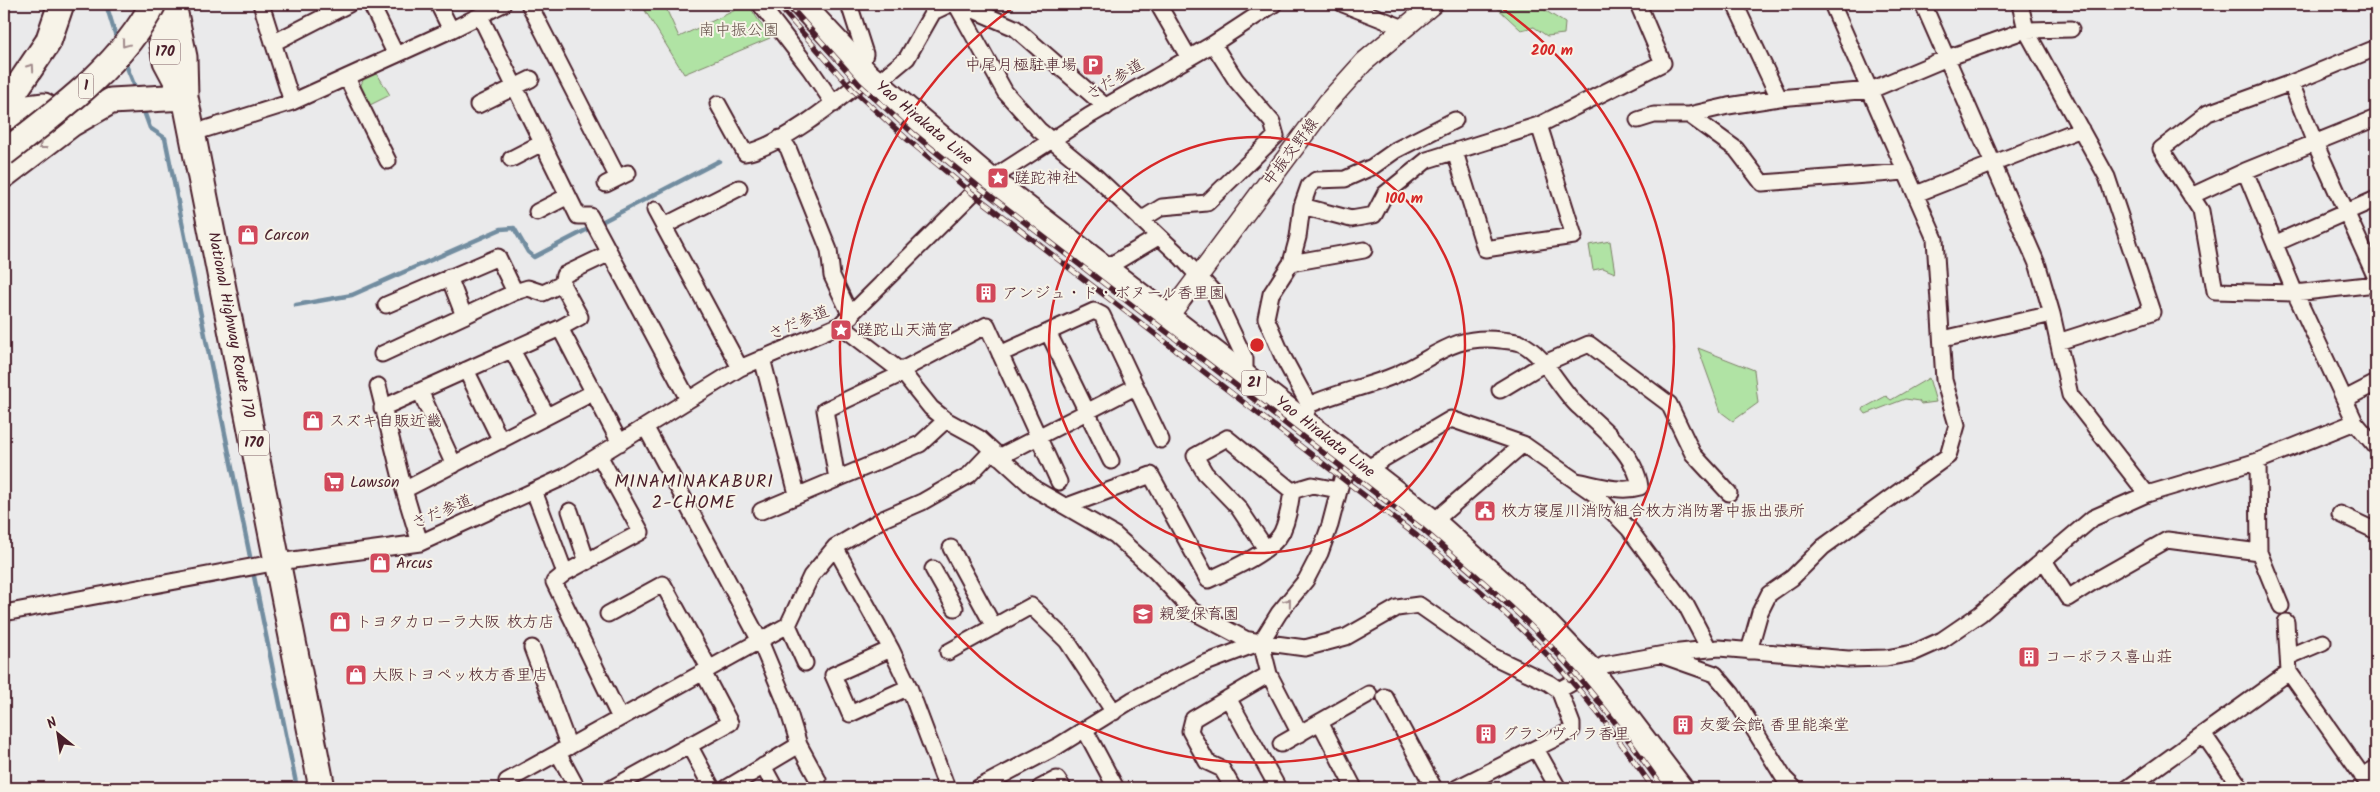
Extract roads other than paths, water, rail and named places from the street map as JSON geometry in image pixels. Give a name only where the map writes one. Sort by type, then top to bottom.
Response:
[{"type":"highway","points":[[4,107],[48,42],[61,4]]},
{"type":"highway","name":"National Highway Route 170","points":[[154,4],[166,61],[185,98]]},
{"type":"highway","name":"1","points":[[4,153],[61,108],[110,63],[154,4]]},
{"type":"highway","name":"National Highway Route 170","points":[[173,4],[184,57],[185,98],[193,133],[259,565],[322,788]]},
{"type":"highway","points":[[180,35],[186,4]]},
{"type":"highway","points":[[4,174],[71,124],[111,101],[185,98]]},
{"type":"highway","points":[[4,118],[20,109],[44,106],[71,124]]},
{"type":"main road","name":"Yao Hirakata Line","points":[[801,4],[868,76],[989,179],[1245,376],[1306,413],[1351,475],[1433,522],[1542,620],[1591,671],[1680,788]]},
{"type":"street","points":[[261,4],[292,102]]},
{"type":"street","points":[[273,43],[349,4]]},
{"type":"street","points":[[371,4],[396,55]]},
{"type":"street","points":[[438,4],[451,30]]},
{"type":"street","points":[[193,133],[292,102],[451,30],[503,4]]},
{"type":"street","points":[[529,4],[562,56],[617,179]]},
{"type":"street","points":[[760,4],[810,68],[834,104]]},
{"type":"street","points":[[848,4],[865,54],[868,76]]},
{"type":"street","points":[[718,104],[745,153],[761,150],[834,104],[868,76],[908,58],[933,12],[950,4]]},
{"type":"street","points":[[956,4],[1005,92],[1055,144],[1095,176],[1198,274],[1218,300],[1245,360],[1245,376]]},
{"type":"street","points":[[960,4],[1015,28],[1106,107]]},
{"type":"street","points":[[1158,4],[1188,58]]},
{"type":"street","name":"さだ参道","points":[[4,613],[259,565],[420,543],[534,491],[600,457],[688,399],[740,368],[846,320],[972,193],[989,179],[1055,144],[1089,116],[1213,44],[1274,4]]},
{"type":"street","points":[[1343,4],[1404,28]]},
{"type":"street","name":"中振交野線","points":[[1168,317],[1198,274],[1328,102],[1364,62],[1433,4]]},
{"type":"street","points":[[1302,206],[1351,219],[1374,215],[1384,194],[1427,160],[1539,125],[1663,63],[1638,4]]},
{"type":"street","points":[[1735,4],[1778,98]]},
{"type":"street","points":[[1749,651],[1760,612],[1769,594],[1792,578],[1823,548],[1948,456],[1957,426],[1944,380],[1943,339],[1935,239],[1905,172],[1872,90],[1832,4]]},
{"type":"street","points":[[1923,4],[2038,266],[2052,314],[2070,395],[2147,494]]},
{"type":"street","points":[[2020,4],[2026,30],[2107,177],[2152,312],[2058,342]]},
{"type":"street","points":[[480,16],[578,216],[590,216],[688,399]]},
{"type":"street","points":[[1638,120],[1654,115],[1689,115],[1728,106],[1778,98],[1872,90],[1947,58],[2026,30],[2071,29]]},
{"type":"street","points":[[1213,44],[1236,80],[1272,122],[1276,136],[1292,151]]},
{"type":"street","points":[[2376,48],[2291,83],[2208,113],[2162,149],[2201,211],[2215,291],[2295,293],[2376,284]]},
{"type":"street","points":[[347,78],[388,161]]},
{"type":"street","points":[[478,105],[531,79]]},
{"type":"street","points":[[2291,83],[2315,143],[2376,278]]},
{"type":"street","points":[[1689,115],[1736,149],[1762,183],[1905,172]]},
{"type":"street","points":[[2191,196],[2245,171],[2376,118]]},
{"type":"street","points":[[1455,120],[1396,150],[1372,167],[1345,179],[1316,180],[1309,186],[1302,206],[1298,237],[1291,263],[1271,294],[1266,318],[1306,413],[1333,394],[1388,378],[1413,367],[1453,344],[1468,340],[1495,340],[1521,343],[1545,363],[1567,397],[1613,440],[1632,464],[1639,477],[1640,487],[1630,490],[1577,481]]},
{"type":"street","points":[[1455,152],[1485,249],[1574,236],[1539,125]]},
{"type":"street","points":[[1916,194],[2081,129]]},
{"type":"street","points":[[1141,220],[1162,207],[1207,203],[1276,136]]},
{"type":"street","points":[[780,138],[788,148],[829,250],[832,276],[846,320],[901,372],[931,408],[946,420],[980,438],[995,454],[1035,489],[1115,535],[1156,572],[1192,611],[1245,639],[1305,648],[1346,637],[1398,608],[1419,605],[1492,656],[1560,690],[1572,724],[1572,730],[1465,787]]},
{"type":"street","points":[[511,159],[542,143]]},
{"type":"street","points":[[2245,171],[2295,293],[2355,422],[2376,447]]},
{"type":"street","points":[[664,226],[739,188]]},
{"type":"street","points":[[537,212],[568,196]]},
{"type":"street","points":[[2276,243],[2376,199]]},
{"type":"street","points":[[655,210],[740,368]]},
{"type":"street","points":[[1104,269],[1158,237]]},
{"type":"street","points":[[1291,263],[1364,250]]},
{"type":"street","points":[[382,408],[560,328],[580,317],[562,284],[564,276],[610,253]]},
{"type":"street","points":[[386,305],[399,291],[449,277],[498,257],[515,292]]},
{"type":"street","points":[[449,277],[464,316]]},
{"type":"street","points":[[382,354],[515,292],[528,288],[543,293],[562,284]]},
{"type":"street","points":[[1000,354],[1094,311],[1102,316],[1161,440]]},
{"type":"street","points":[[1943,339],[2052,314]]},
{"type":"street","points":[[837,479],[825,410],[901,372],[987,324],[1060,482]]},
{"type":"street","points":[[560,328],[620,443]]},
{"type":"street","points":[[1048,332],[1110,461]]},
{"type":"street","points":[[1500,390],[1545,363],[1588,344],[1669,404],[1693,454],[1729,493]]},
{"type":"street","points":[[512,350],[548,416]]},
{"type":"street","points":[[762,358],[797,494]]},
{"type":"street","points":[[466,370],[501,441]]},
{"type":"street","points":[[2345,399],[2376,383]]},
{"type":"street","points":[[378,386],[382,408],[420,543]]},
{"type":"street","points":[[510,788],[507,781],[788,625],[811,576],[836,547],[883,518],[922,502],[969,475],[995,454],[1038,436],[1135,387]]},
{"type":"street","points":[[420,390],[454,464]]},
{"type":"street","points":[[404,490],[594,392]]},
{"type":"street","points":[[1292,491],[1351,475],[1451,419],[1523,444],[1596,495],[1629,529],[1686,605],[1709,650]]},
{"type":"street","points":[[761,511],[797,494],[920,444],[946,420]]},
{"type":"street","points":[[1560,690],[1604,665],[1659,655],[1709,650],[1749,651],[1848,659],[1886,658],[1913,653],[1942,640],[1980,614],[2093,518],[2147,494],[2258,461],[2355,422]]},
{"type":"street","points":[[646,428],[760,641],[786,703],[799,745],[818,780]]},
{"type":"street","points":[[1266,549],[1238,507],[1204,473],[1195,456],[1227,438],[1292,491]]},
{"type":"street","points":[[1433,522],[1523,444]]},
{"type":"street","points":[[600,457],[641,532],[554,582],[620,718]]},
{"type":"street","points":[[2258,461],[2259,552],[2281,606]]},
{"type":"street","points":[[1066,506],[1151,475],[1208,580],[1266,549],[1281,534],[1288,516],[1292,491]]},
{"type":"street","points":[[978,788],[1085,730],[1132,700],[1203,664],[1261,642],[1279,613],[1306,580],[1320,553],[1351,475]]},
{"type":"street","points":[[534,491],[565,574]]},
{"type":"street","points":[[570,511],[587,562]]},
{"type":"street","points":[[2340,514],[2376,531]]},
{"type":"street","points":[[2042,560],[2068,598],[2167,540],[2259,552]]},
{"type":"street","points":[[836,547],[891,649],[909,687],[947,788]]},
{"type":"street","points":[[951,548],[994,627]]},
{"type":"street","points":[[933,569],[955,608]]},
{"type":"street","points":[[941,583],[963,570]]},
{"type":"street","points":[[608,614],[663,584],[730,723],[612,788]]},
{"type":"street","points":[[948,652],[1031,606],[1067,641],[1114,712]]},
{"type":"street","points":[[2286,622],[2290,656],[2289,672],[2367,782],[2376,768]]},
{"type":"street","points":[[788,625],[805,663]]},
{"type":"street","points":[[1261,642],[1269,674],[1300,734]]},
{"type":"street","points":[[2290,656],[2323,642]]},
{"type":"street","points":[[532,648],[576,788]]},
{"type":"street","points":[[891,649],[834,675],[850,714],[909,687]]},
{"type":"street","points":[[1659,655],[1715,674],[1732,694],[1784,778],[1794,788]]},
{"type":"street","points":[[2128,788],[2289,672]]},
{"type":"street","points":[[1233,788],[1222,769],[1207,762],[1190,731],[1193,719],[1269,674]]},
{"type":"street","points":[[1281,744],[1369,694]]},
{"type":"street","points":[[1385,697],[1434,788]]},
{"type":"street","points":[[1228,698],[1278,788]]},
{"type":"street","points":[[1320,722],[1354,788]]},
{"type":"street","points":[[1085,730],[1116,788]]},
{"type":"street","points":[[2204,735],[2241,788]]},
{"type":"street","points":[[689,745],[712,788]]},
{"type":"street","points":[[726,788],[799,745]]},
{"type":"street","points":[[1536,749],[1558,788]]},
{"type":"street","points":[[763,766],[775,788]]},
{"type":"street","points":[[1040,788],[1057,779],[1063,788]]},
{"type":"waterway","points":[[106,4],[118,43]]},
{"type":"waterway","points":[[124,60],[137,92]]},
{"type":"waterway","points":[[142,106],[150,128],[165,138],[297,788]]},
{"type":"waterway","points":[[296,305],[352,295],[501,229],[514,228],[528,252],[534,257],[719,161]]},
{"type":"railway","points":[[777,4],[853,90],[908,140],[972,193],[1417,536],[1478,588],[1536,643],[1572,682],[1614,734],[1653,788]]},
{"type":"railway","points":[[788,4],[859,84],[914,134],[979,187],[1422,529],[1484,583],[1544,639],[1580,679],[1663,788]]},
{"type":"place","name":"中尾月極駐車場","points":[[1093,65]]},
{"type":"place","name":"蹉跎神社","points":[[998,178]]},
{"type":"place","name":"Carcon","points":[[248,235]]},
{"type":"place","name":"アンジュ・ド・ボヌール香里園","points":[[986,293]]},
{"type":"place","name":"蹉跎山天満宮","points":[[841,330]]},
{"type":"place","name":"スズキ自販近畿","points":[[313,421]]},
{"type":"place","name":"Lawson","points":[[334,482]]},
{"type":"place","name":"枚方寝屋川消防組合枚方消防署中振出張所","points":[[1485,511]]},
{"type":"place","name":"Arcus","points":[[380,563]]},
{"type":"place","name":"親愛保育園","points":[[1143,614]]},
{"type":"place","name":"トヨタカローラ大阪 枚方店","points":[[340,622]]},
{"type":"place","name":"コーポラス喜山荘","points":[[2029,657]]},
{"type":"place","name":"大阪トヨペッ枚方香里店","points":[[356,675]]},
{"type":"place","name":"友愛会館 香里能楽堂","points":[[1683,725]]},
{"type":"place","name":"グランヴィラ香里","points":[[1486,734]]},
{"type":"district","name":"MINAMINAKABURI 2-CHOME","points":[[694,492]]},
{"type":"park label","name":"南中振公園","points":[[739,30]]}]
